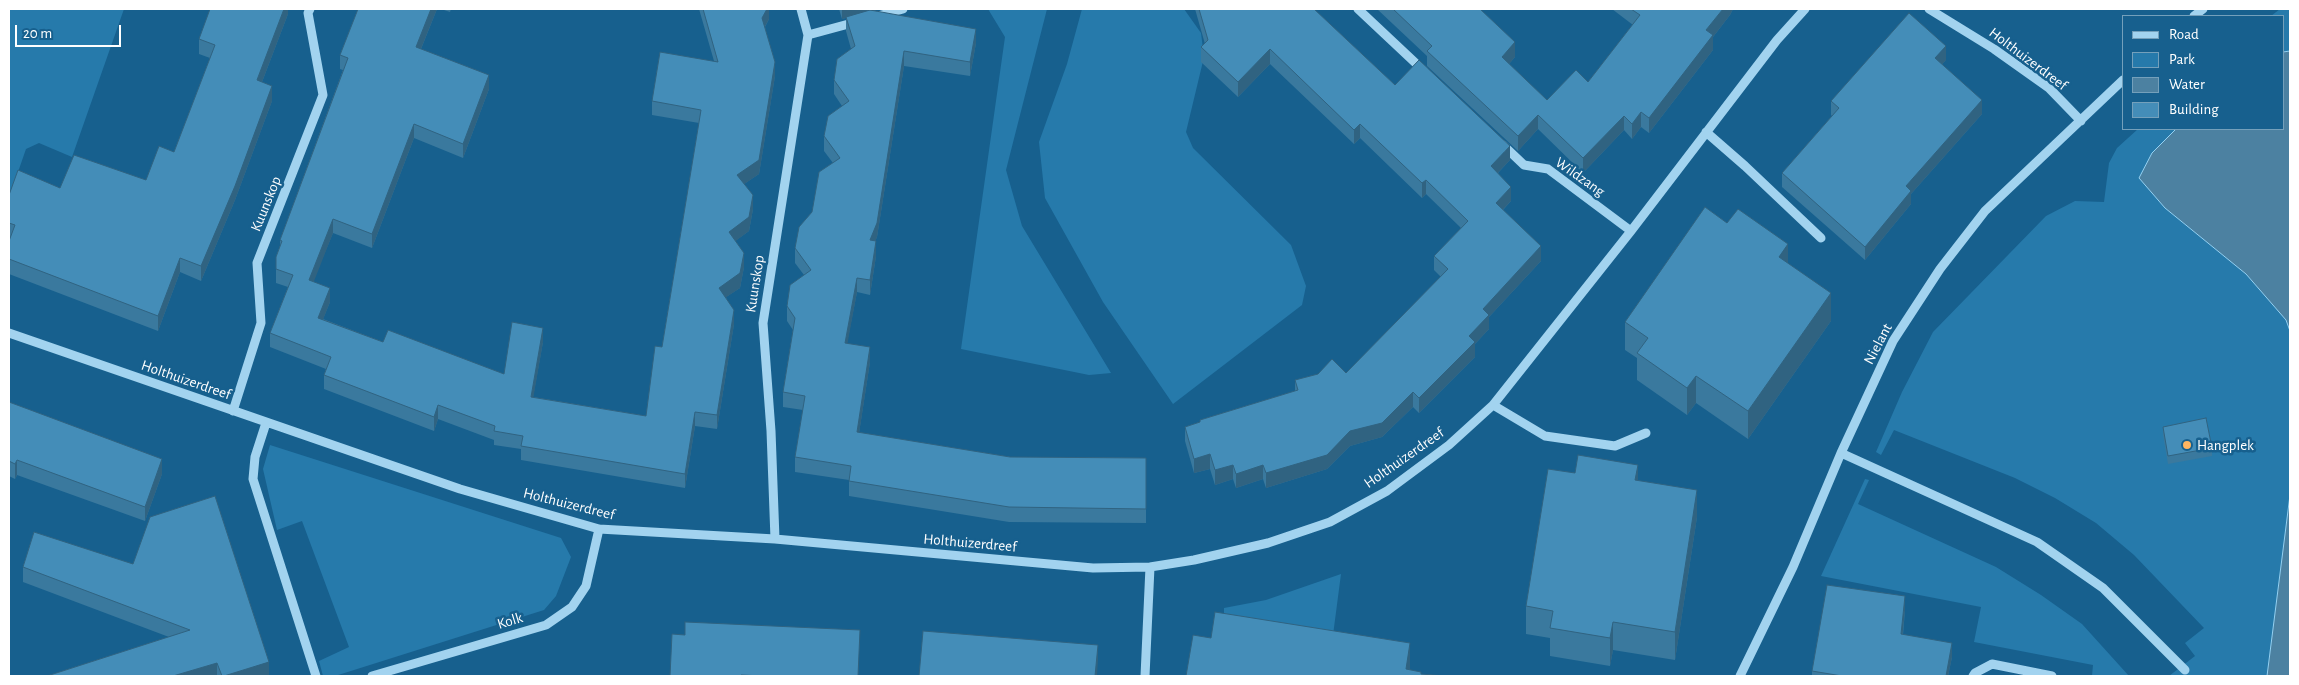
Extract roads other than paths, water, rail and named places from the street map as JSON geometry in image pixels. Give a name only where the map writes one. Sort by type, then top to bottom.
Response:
[{"type":"street","name":"Kuunskop","points":[[233,410],[261,322],[257,263],[324,95],[308,13],[310,9]]},
{"type":"street","name":"Kuunskop","points":[[775,539],[771,431],[763,323],[808,36],[801,9]]},
{"type":"street","points":[[808,36],[903,9]]},
{"type":"street","points":[[1358,9],[1430,77]]},
{"type":"street","name":"Holthuizerdreef","points":[[9,333],[460,489],[599,529],[775,539],[1093,568],[1150,567],[1194,560],[1268,543],[1330,522],[1386,491],[1449,445],[1492,405],[1631,231],[1777,40],[1805,9]]},
{"type":"street","name":"Holthuizerdreef","points":[[1929,9],[1994,49],[2041,83],[2081,121]]},
{"type":"street","name":"Nielant","points":[[1740,676],[1794,567],[1841,453],[1892,341],[1940,269],[1986,211],[2122,81]]},
{"type":"street","points":[[1706,132],[1821,238]]},
{"type":"street","name":"Wildzang","points":[[1495,138],[1524,165],[1548,168],[1631,231]]},
{"type":"street","points":[[1492,405],[1545,436],[1615,446],[1646,433]]},
{"type":"street","points":[[266,423],[255,458],[253,478],[316,676]]},
{"type":"street","points":[[1841,453],[2037,542],[2103,588],[2185,670]]},
{"type":"street","name":"Kolk","points":[[372,676],[546,625],[572,607],[586,586],[599,529]]},
{"type":"street","points":[[1145,676],[1150,567]]},
{"type":"street","points":[[1974,676],[1975,673],[1992,664],[2052,676]]},
{"type":"water","points":[[2290,51],[2290,331],[2286,320],[2246,274],[2165,208],[2139,178],[2152,153],[2175,130],[2284,130],[2284,52]]},
{"type":"water","points":[[2290,495],[2290,676],[2267,676]]},
{"type":"place","name":"Hangplek","points":[[2187,445]]}]
